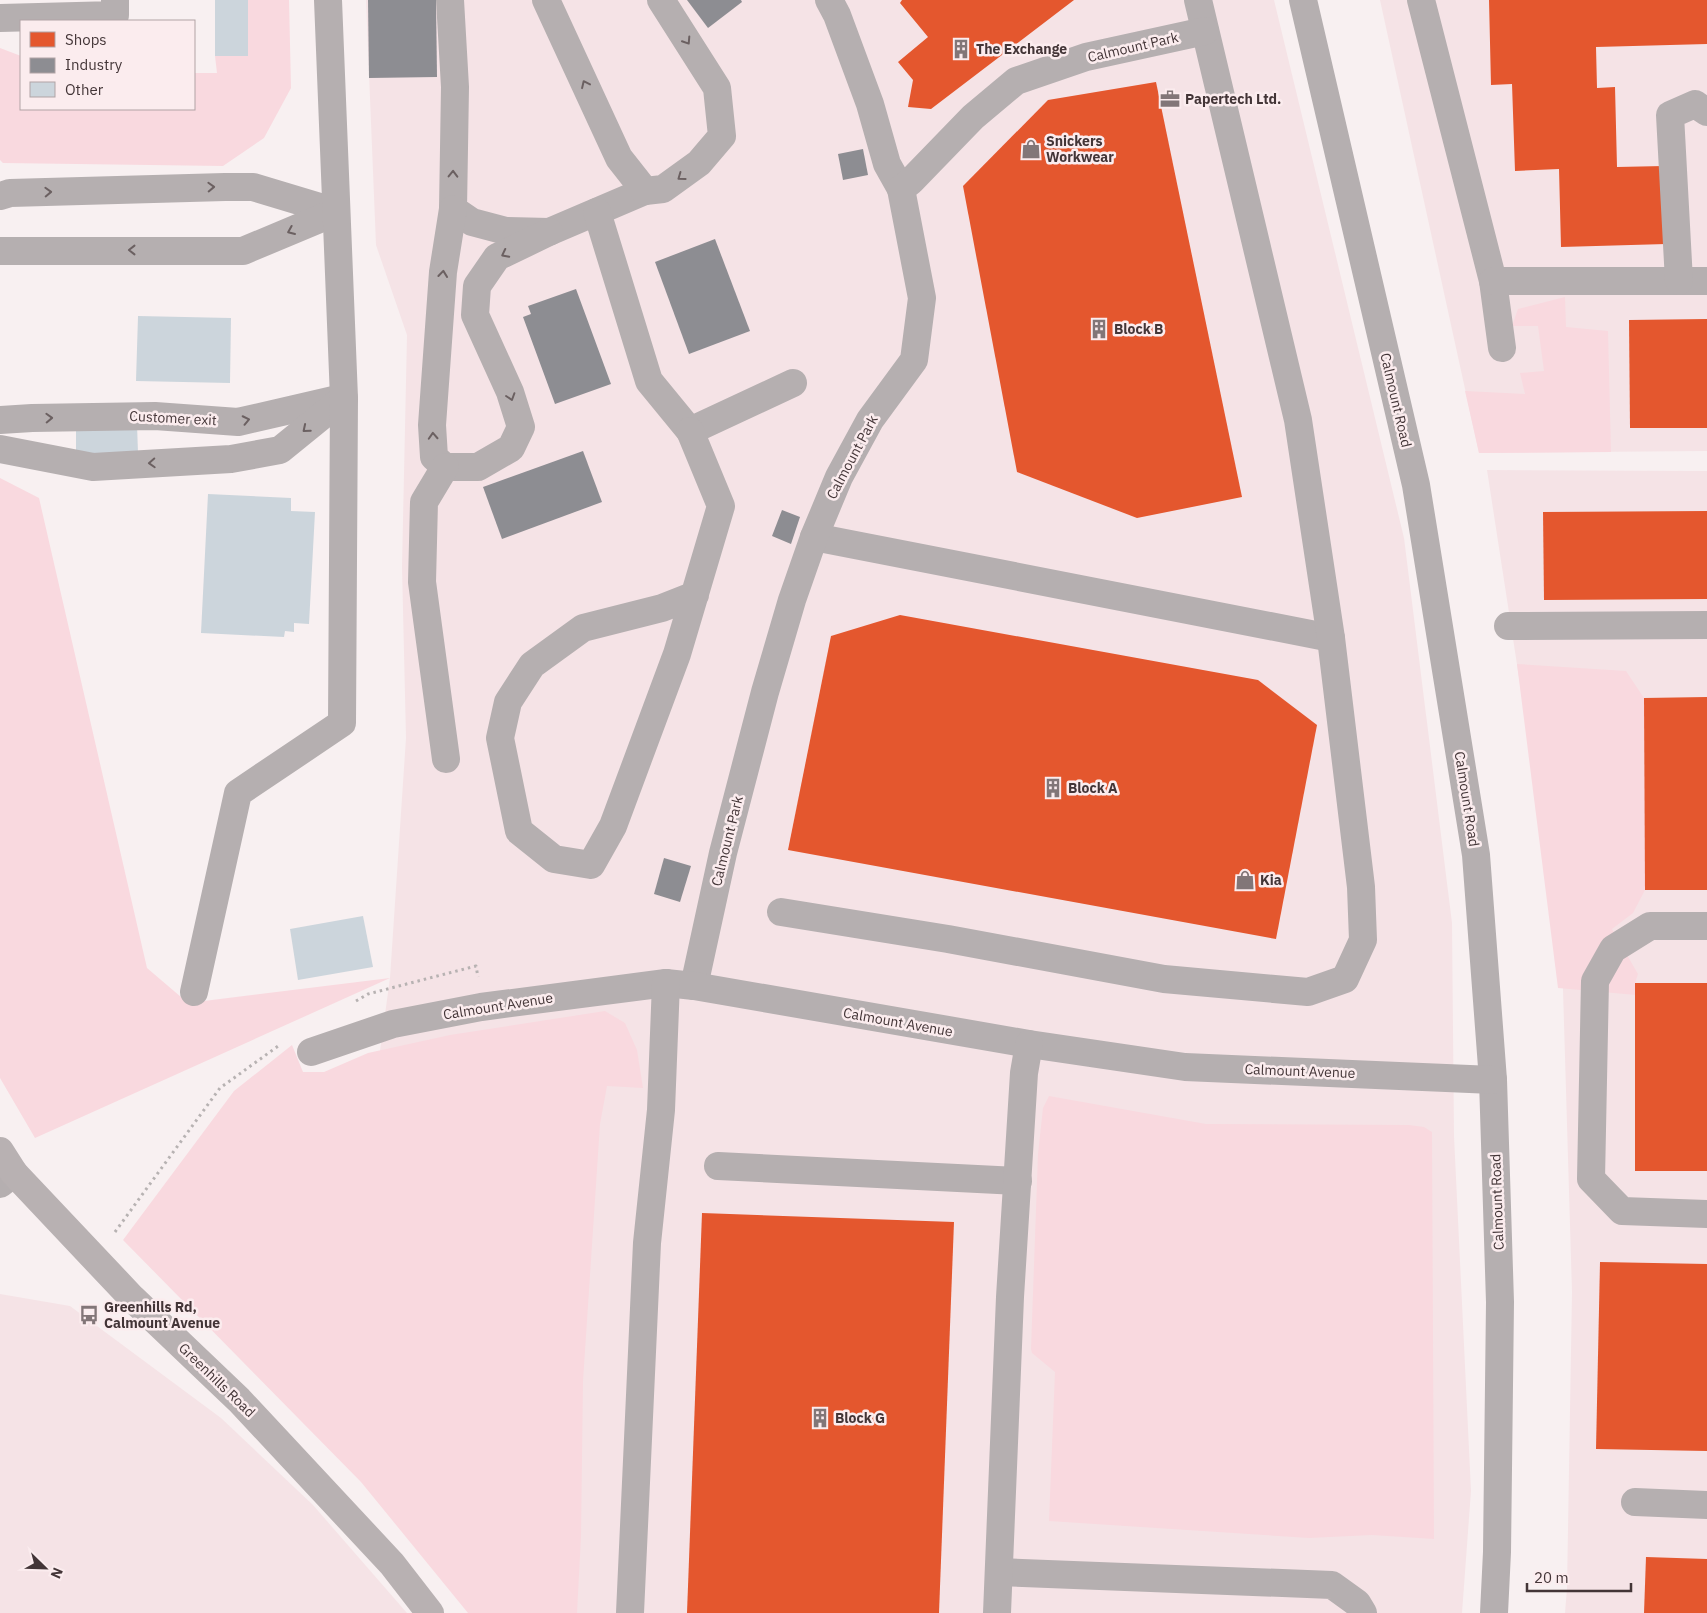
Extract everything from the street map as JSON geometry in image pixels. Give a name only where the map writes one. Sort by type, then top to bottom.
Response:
[{"type":"main road","name":"Greenhills Road","points":[[5,1169],[132,1298],[239,1400],[392,1564],[430,1613]]},
{"type":"street","points":[[0,18],[115,15],[115,0]]},
{"type":"street","points":[[194,992],[238,793],[342,723],[344,398],[328,0]]},
{"type":"street","points":[[450,0],[456,87],[453,209],[443,272],[432,425],[434,457],[444,468],[478,467],[511,448],[521,428],[510,392],[494,352],[475,315],[476,286],[497,257],[549,232],[645,191],[663,189],[699,163],[722,136],[717,88],[661,0]]},
{"type":"street","points":[[546,0],[619,158],[645,191]]},
{"type":"street","points":[[829,0],[837,15],[870,104],[887,164],[900,189]]},
{"type":"street","points":[[780,912],[1164,979],[1308,992],[1345,979],[1363,940],[1361,887],[1331,638],[1298,420],[1198,0]]},
{"type":"street","name":"Calmount Road","points":[[1303,0],[1416,485],[1476,855],[1493,1080],[1500,1302],[1497,1552],[1494,1613]]},
{"type":"street","points":[[1421,0],[1493,281],[1502,348]]},
{"type":"street","name":"Calmount Park","points":[[694,986],[723,853],[765,692],[792,600],[814,537],[839,477],[870,420],[914,360],[922,298],[900,189],[911,181],[973,117],[1016,81],[1086,57],[1205,31]]},
{"type":"street","points":[[1679,281],[1670,115],[1695,104],[1707,112]]},
{"type":"street","points":[[0,196],[10,194],[217,187],[253,188],[336,212]]},
{"type":"street","points":[[453,209],[472,222],[506,230],[549,232]]},
{"type":"street","points":[[0,251],[243,251],[336,212]]},
{"type":"street","points":[[597,212],[649,381],[690,431],[720,506],[695,595],[677,654],[613,826],[591,864],[554,859],[519,831],[500,738],[508,702],[532,665],[583,628],[662,608],[695,595]]},
{"type":"street","points":[[1493,281],[1707,281]]},
{"type":"street","points":[[690,431],[793,383]]},
{"type":"street","points":[[0,449],[93,467],[231,459],[280,450],[344,398]]},
{"type":"street","name":"Customer exit","points":[[0,420],[154,416],[238,422],[344,398]]},
{"type":"street","points":[[444,468],[424,502],[422,582],[446,759]]},
{"type":"street","points":[[814,537],[1331,638]]},
{"type":"street","points":[[1508,626],[1707,625]]},
{"type":"street","points":[[1707,926],[1650,926],[1613,949],[1595,981],[1591,1179],[1622,1211],[1707,1214]]},
{"type":"street","points":[[630,1613],[647,1243],[661,1110],[666,983]]},
{"type":"street","name":"Calmount Avenue","points":[[311,1052],[393,1024],[481,1007],[666,983],[694,986],[1029,1044],[1185,1067],[1493,1080]]},
{"type":"street","points":[[997,1613],[1010,1307],[1024,1073],[1029,1044]]},
{"type":"street","points":[[718,1166],[1018,1182]]},
{"type":"street","points":[[1635,1502],[1707,1505]]},
{"type":"street","points":[[999,1572],[1332,1585],[1358,1603],[1364,1613]]},
{"type":"shaded area","points":[[248,0],[289,0],[291,88],[264,138],[223,166],[3,163],[0,160],[0,48],[20,56],[20,110],[195,110],[195,73],[217,73],[215,56]]},
{"type":"shaded area","points":[[366,0],[1274,0],[1404,538],[1452,923],[1454,1136],[1471,1491],[1462,1613],[496,1613],[379,1058],[390,978],[406,738],[402,567],[407,335],[376,245]]},
{"type":"shaded area","points":[[1380,0],[1707,0],[1707,451],[1479,453]]},
{"type":"shaded area","points":[[1565,297],[1566,327],[1608,331],[1611,452],[1479,453],[1465,391],[1525,394],[1520,373],[1544,371],[1538,326],[1512,326],[1518,309]]},
{"type":"shaded area","points":[[1487,470],[1707,471],[1707,1613],[1565,1613],[1572,1292],[1562,956]]},
{"type":"shaded area","points":[[0,478],[39,498],[147,968],[188,1003],[390,978],[35,1138],[0,1078]]},
{"type":"shaded area","points":[[1517,664],[1626,671],[1644,698],[1645,890],[1633,913],[1612,929],[1638,974],[1635,983],[1636,995],[1558,988]]},
{"type":"shaded area","points":[[605,1011],[625,1023],[637,1050],[643,1088],[607,1086],[600,1124],[583,1381],[581,1537],[577,1613],[468,1613],[361,1482],[123,1240],[234,1091],[292,1045],[303,1072],[324,1072],[368,1053],[450,1035]]},
{"type":"shaded area","points":[[1049,1096],[1206,1124],[1409,1125],[1424,1127],[1432,1132],[1434,1539],[1372,1535],[1309,1538],[1049,1521],[1055,1372],[1032,1353],[1031,1349],[1038,1154],[1043,1108]]},
{"type":"shaded area","points":[[0,1294],[70,1306],[221,1418],[313,1505],[407,1613],[0,1613]]},
{"type":"building: Shops","name":"The Exchange","points":[[902,0],[1074,0],[931,109],[908,107],[913,80],[898,62],[928,37],[900,3]]},
{"type":"building: Shops","points":[[1489,0],[1707,0],[1707,44],[1596,47],[1597,88],[1615,87],[1617,167],[1664,166],[1666,244],[1561,247],[1559,169],[1515,171],[1512,84],[1491,85]]},
{"type":"building: Shops","name":"Block B","points":[[1156,82],[1242,497],[1137,518],[1017,472],[963,186],[1048,100]]},
{"type":"building: Shops","points":[[1707,319],[1707,428],[1630,428],[1629,320]]},
{"type":"building: Shops","points":[[1707,511],[1707,599],[1544,600],[1543,512]]},
{"type":"building: Shops","name":"Block A","points":[[900,615],[1258,680],[1317,725],[1276,939],[788,850],[831,636]]},
{"type":"building: Shops","points":[[1707,697],[1707,890],[1645,890],[1644,698]]},
{"type":"building: Shops","points":[[1635,983],[1707,983],[1707,1171],[1635,1171]]},
{"type":"building: Shops","name":"Block G","points":[[702,1213],[954,1222],[939,1613],[687,1613]]},
{"type":"building: Shops","points":[[1600,1262],[1707,1264],[1707,1451],[1596,1449]]},
{"type":"building: Shops","points":[[1646,1557],[1707,1559],[1707,1613],[1644,1613]]},
{"type":"building: Industry","points":[[368,0],[436,0],[437,77],[369,78]]},
{"type":"building: Industry","points":[[687,0],[741,0],[742,2],[708,28]]},
{"type":"building: Industry","points":[[863,149],[868,175],[843,180],[838,154]]},
{"type":"building: Industry","points":[[715,239],[750,331],[689,354],[655,262]]},
{"type":"building: Industry","points":[[576,289],[611,384],[555,404],[523,317],[531,314],[528,306]]},
{"type":"building: Industry","points":[[583,451],[602,502],[502,539],[483,487]]},
{"type":"building: Industry","points":[[782,510],[800,517],[791,544],[772,536]]},
{"type":"building: Industry","points":[[664,858],[691,866],[680,902],[654,894]]},
{"type":"building: Other","points":[[215,0],[248,0],[248,56],[215,56]]},
{"type":"building: Other","points":[[138,316],[231,318],[230,383],[136,381]]},
{"type":"building: Other","points":[[76,424],[137,424],[138,453],[76,453]]},
{"type":"building: Other","points":[[208,494],[291,498],[291,511],[315,512],[309,624],[294,623],[294,632],[285,631],[284,637],[201,633]]},
{"type":"building: Other","points":[[363,916],[373,967],[298,980],[290,929]]},
{"type":"place","name":"The Exchange","points":[[961,49]]},
{"type":"place","name":"Papertech Ltd.","points":[[1170,99]]},
{"type":"place","name":"Snickers Workwear","points":[[1031,149]]},
{"type":"place","name":"Block B","points":[[1099,329]]},
{"type":"place","name":"Block A","points":[[1053,788]]},
{"type":"place","name":"Kia","points":[[1245,880]]},
{"type":"place","name":"Greenhills Rd, Calmount Avenue","points":[[89,1315]]},
{"type":"place","name":"Block G","points":[[820,1418]]}]
